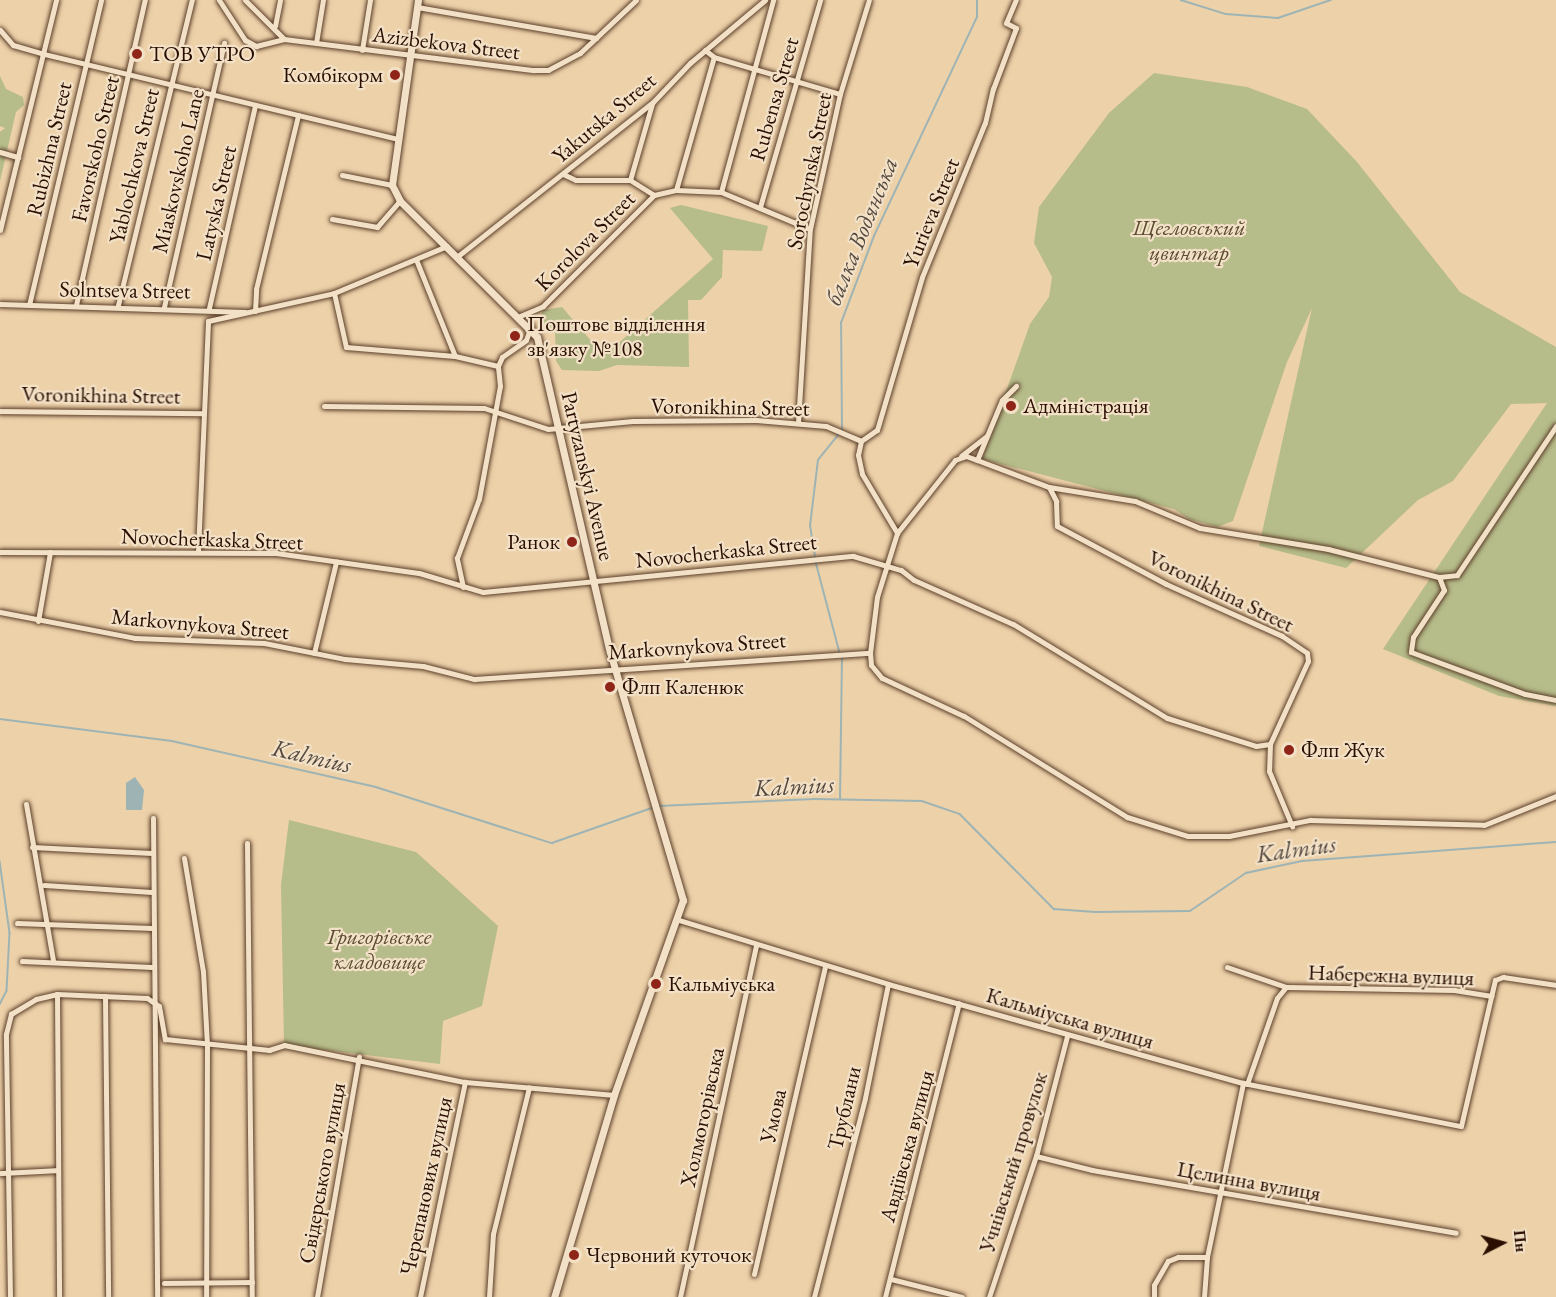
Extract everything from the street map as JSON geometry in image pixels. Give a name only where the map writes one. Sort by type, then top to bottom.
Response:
[{"type":"street","points":[[0,230],[56,0]]},
{"type":"street","name":"Rubizhna Street","points":[[29,305],[100,0]]},
{"type":"street","name":"Favorskoho Street","points":[[76,305],[145,0]]},
{"type":"street","name":"Yablochkova Street","points":[[118,305],[192,0]]},
{"type":"street","points":[[219,0],[245,40],[255,46],[284,39],[275,26],[244,0]]},
{"type":"street","points":[[275,26],[280,0]]},
{"type":"street","points":[[316,43],[323,0]]},
{"type":"street","points":[[362,50],[370,0]]},
{"type":"street","name":"Azizbekova Street","points":[[284,39],[362,50],[410,52],[541,70],[564,63],[596,38],[636,0]]},
{"type":"street","name":"Yakutska Street","points":[[458,256],[653,102],[705,50],[765,0]]},
{"type":"street","points":[[721,192],[773,0]]},
{"type":"street","name":"Rubensa Street","points":[[760,207],[820,0]]},
{"type":"street","name":"Sorochynska Street","points":[[798,423],[810,230],[840,94],[869,0]]},
{"type":"street","name":"Yurieva Street","points":[[861,441],[877,430],[922,276],[986,123],[993,88],[1016,28],[1006,23],[1016,0]]},
{"type":"street","points":[[463,587],[457,558],[478,499],[493,411],[500,386],[498,366],[502,357],[526,340],[531,326],[400,201],[392,185],[418,4],[596,38]]},
{"type":"street","points":[[0,30],[13,45],[44,54],[397,139]]},
{"type":"street","name":"Miaskovskoho Lane","points":[[164,307],[224,43]]},
{"type":"street","points":[[705,50],[714,57],[840,94]]},
{"type":"street","points":[[676,190],[714,57]]},
{"type":"street","points":[[630,180],[653,102]]},
{"type":"street","name":"Latyska Street","points":[[209,308],[255,105]]},
{"type":"street","points":[[252,312],[298,115]]},
{"type":"street","points":[[0,152],[18,157]]},
{"type":"street","points":[[563,174],[576,180],[630,180],[654,195]]},
{"type":"street","points":[[342,176],[392,185]]},
{"type":"street","name":"Korolova Street","points":[[520,316],[543,306],[654,195],[676,190],[721,192],[810,230]]},
{"type":"street","points":[[332,219],[377,226],[400,201]]},
{"type":"street","name":"Solntseva Street","points":[[0,304],[118,305],[252,312],[334,293],[417,262],[447,246]]},
{"type":"street","points":[[417,262],[455,356]]},
{"type":"street","points":[[334,293],[346,347],[455,356],[498,366]]},
{"type":"street","name":"Voronikhina Street","points":[[198,551],[201,413],[208,321],[252,312]]},
{"type":"street","name":"Partyzanskyi Avenue","points":[[531,326],[559,427],[614,667],[681,882],[683,900],[614,1095],[555,1297]]},
{"type":"street","points":[[977,460],[1002,400],[1016,386]]},
{"type":"street","name":"Voronikhina Street","points":[[324,406],[493,411],[548,429],[633,421],[798,423],[834,429],[845,436],[861,441]]},
{"type":"street","name":"Voronikhina Street","points":[[0,411],[201,413]]},
{"type":"street","points":[[955,460],[966,456],[1049,487],[1135,501],[1200,528],[1328,549],[1439,577],[1457,575],[1556,426]]},
{"type":"street","points":[[988,435],[955,460],[897,534],[885,566],[870,653],[871,665],[882,678],[964,716],[1127,818],[1199,837],[1345,820],[1484,825],[1556,796]]},
{"type":"street","points":[[861,441],[858,455],[862,474],[897,534]]},
{"type":"street","name":"Voronikhina Street","points":[[1049,487],[1056,501],[1057,526],[1166,584],[1282,636],[1306,653],[1308,661],[1270,744],[1269,771],[1292,825]]},
{"type":"street","name":"Novocherkaska Street","points":[[0,552],[276,553],[450,579],[463,587],[483,592],[853,556],[885,566],[1013,624],[1167,718],[1256,746],[1270,744]]},
{"type":"street","points":[[39,621],[50,552]]},
{"type":"street","points":[[314,652],[336,562]]},
{"type":"street","points":[[1439,577],[1444,590],[1413,637],[1412,652],[1525,694],[1556,700]]},
{"type":"street","name":"Markovnykova Street","points":[[0,612],[135,638],[264,643],[423,666],[474,679],[614,667],[870,653]]},
{"type":"street","points":[[26,804],[32,847],[44,885],[51,923],[53,961]]},
{"type":"street","points":[[153,818],[152,967],[155,1002],[157,1297]]},
{"type":"street","points":[[247,843],[252,1297]]},
{"type":"street","points":[[32,847],[152,853]]},
{"type":"street","points":[[184,858],[203,970],[207,1044],[206,1297]]},
{"type":"street","points":[[44,885],[152,892]]},
{"type":"street","name":"Кальміуська вулиця","points":[[676,919],[825,966],[959,1002],[1067,1036],[1245,1084],[1461,1126],[1492,996]]},
{"type":"street","points":[[17,923],[152,928]]},
{"type":"street","name":"Холмогорівська","points":[[680,1297],[756,945]]},
{"type":"street","points":[[22,961],[152,967]]},
{"type":"street","name":"Умова","points":[[753,1274],[825,966]]},
{"type":"street","points":[[1227,967],[1286,987]]},
{"type":"street","name":"Набережна вулиця","points":[[1204,1297],[1207,1257],[1245,1084],[1277,998],[1286,987],[1454,990],[1492,996],[1495,980],[1503,977],[1556,985]]},
{"type":"street","name":"Трублани","points":[[814,1297],[888,984]]},
{"type":"street","points":[[10,1297],[8,1021],[25,1004],[57,994],[105,996],[155,1002]]},
{"type":"street","points":[[57,994],[59,1297]]},
{"type":"street","points":[[105,996],[108,1297]]},
{"type":"street","points":[[155,1002],[165,1039],[269,1050],[284,1045],[359,1057],[465,1082],[614,1095]]},
{"type":"street","name":"Авдіївська вулиця","points":[[885,1297],[959,1002]]},
{"type":"street","name":"Учнівський провулок","points":[[989,1297],[1036,1156],[1067,1036]]},
{"type":"street","name":"Свiдерського вулиця","points":[[315,1296],[359,1057]]},
{"type":"street","name":"Черепанових вулиця","points":[[420,1297],[465,1082]]},
{"type":"street","points":[[489,1297],[493,1234],[529,1087]]},
{"type":"street","name":"Целинна вулиця","points":[[1036,1156],[1220,1192],[1456,1233]]},
{"type":"street","points":[[0,1173],[57,1170]]},
{"type":"street","points":[[1154,1297],[1154,1285],[1168,1262],[1178,1257],[1207,1257]]},
{"type":"street","points":[[891,1279],[962,1297]]},
{"type":"street","points":[[164,1283],[252,1282]]},
{"type":"green space","name":"Щегловський цвинтар","points":[[1154,73],[1247,87],[1307,109],[1357,162],[1460,292],[1556,347],[1556,706],[1499,696],[1383,649],[1547,403],[1511,404],[1453,481],[1418,500],[1346,568],[1259,546],[1312,308],[1287,362],[1233,521],[1217,527],[1189,519],[1174,509],[982,459],[1030,324],[1049,297],[1052,277],[1034,243],[1039,207],[1109,113]]},
{"type":"green space","points":[[0,76],[6,89],[23,97],[24,105],[16,112],[0,181],[0,132],[5,128],[0,126]]},
{"type":"green space","points":[[681,205],[768,226],[762,251],[723,250],[722,277],[701,300],[688,300],[689,367],[617,365],[599,371],[562,370],[556,361],[555,333],[540,318],[543,310],[562,307],[598,349],[613,348],[713,259],[670,208]]},
{"type":"green space","name":"Григорівське кладовище","points":[[289,820],[416,852],[498,926],[482,1006],[443,1021],[440,1064],[284,1045],[281,885]]},
{"type":"shaded area","points":[[135,777],[144,790],[142,810],[126,810],[126,783]]},
{"type":"waterway","name":"балка Водянська","points":[[815,557],[810,526],[818,460],[842,430],[841,323],[874,236],[977,17],[977,0]]},
{"type":"waterway","points":[[1181,0],[1226,14],[1278,18],[1331,0]]},
{"type":"waterway","name":"балка Водянська","points":[[816,562],[840,653]]},
{"type":"waterway","name":"балка Водянська","points":[[840,799],[842,657]]},
{"type":"waterway","name":"Kalmius","points":[[0,719],[172,741],[376,787],[552,843],[652,808]]},
{"type":"waterway","name":"Kalmius","points":[[659,806],[814,799],[922,801],[960,814],[1054,909],[1095,912],[1190,911],[1246,873],[1302,861],[1556,842]]},
{"type":"waterway","points":[[0,861],[10,933],[7,991],[0,1005]]},
{"type":"place","name":"ТОВ УТРО","points":[[137,54]]},
{"type":"place","name":"Комбікорм","points":[[395,75]]},
{"type":"place","name":"Поштове відділення зв'язку №108","points":[[515,336]]},
{"type":"place","name":"Адміністрація","points":[[1011,406]]},
{"type":"place","name":"Ранок","points":[[572,542]]},
{"type":"place","name":"Флп Каленюк","points":[[610,687]]},
{"type":"place","name":"Флп Жук","points":[[1289,750]]},
{"type":"place","name":"Кальміуська","points":[[656,984]]},
{"type":"place","name":"Червоний куточок","points":[[574,1255]]}]
